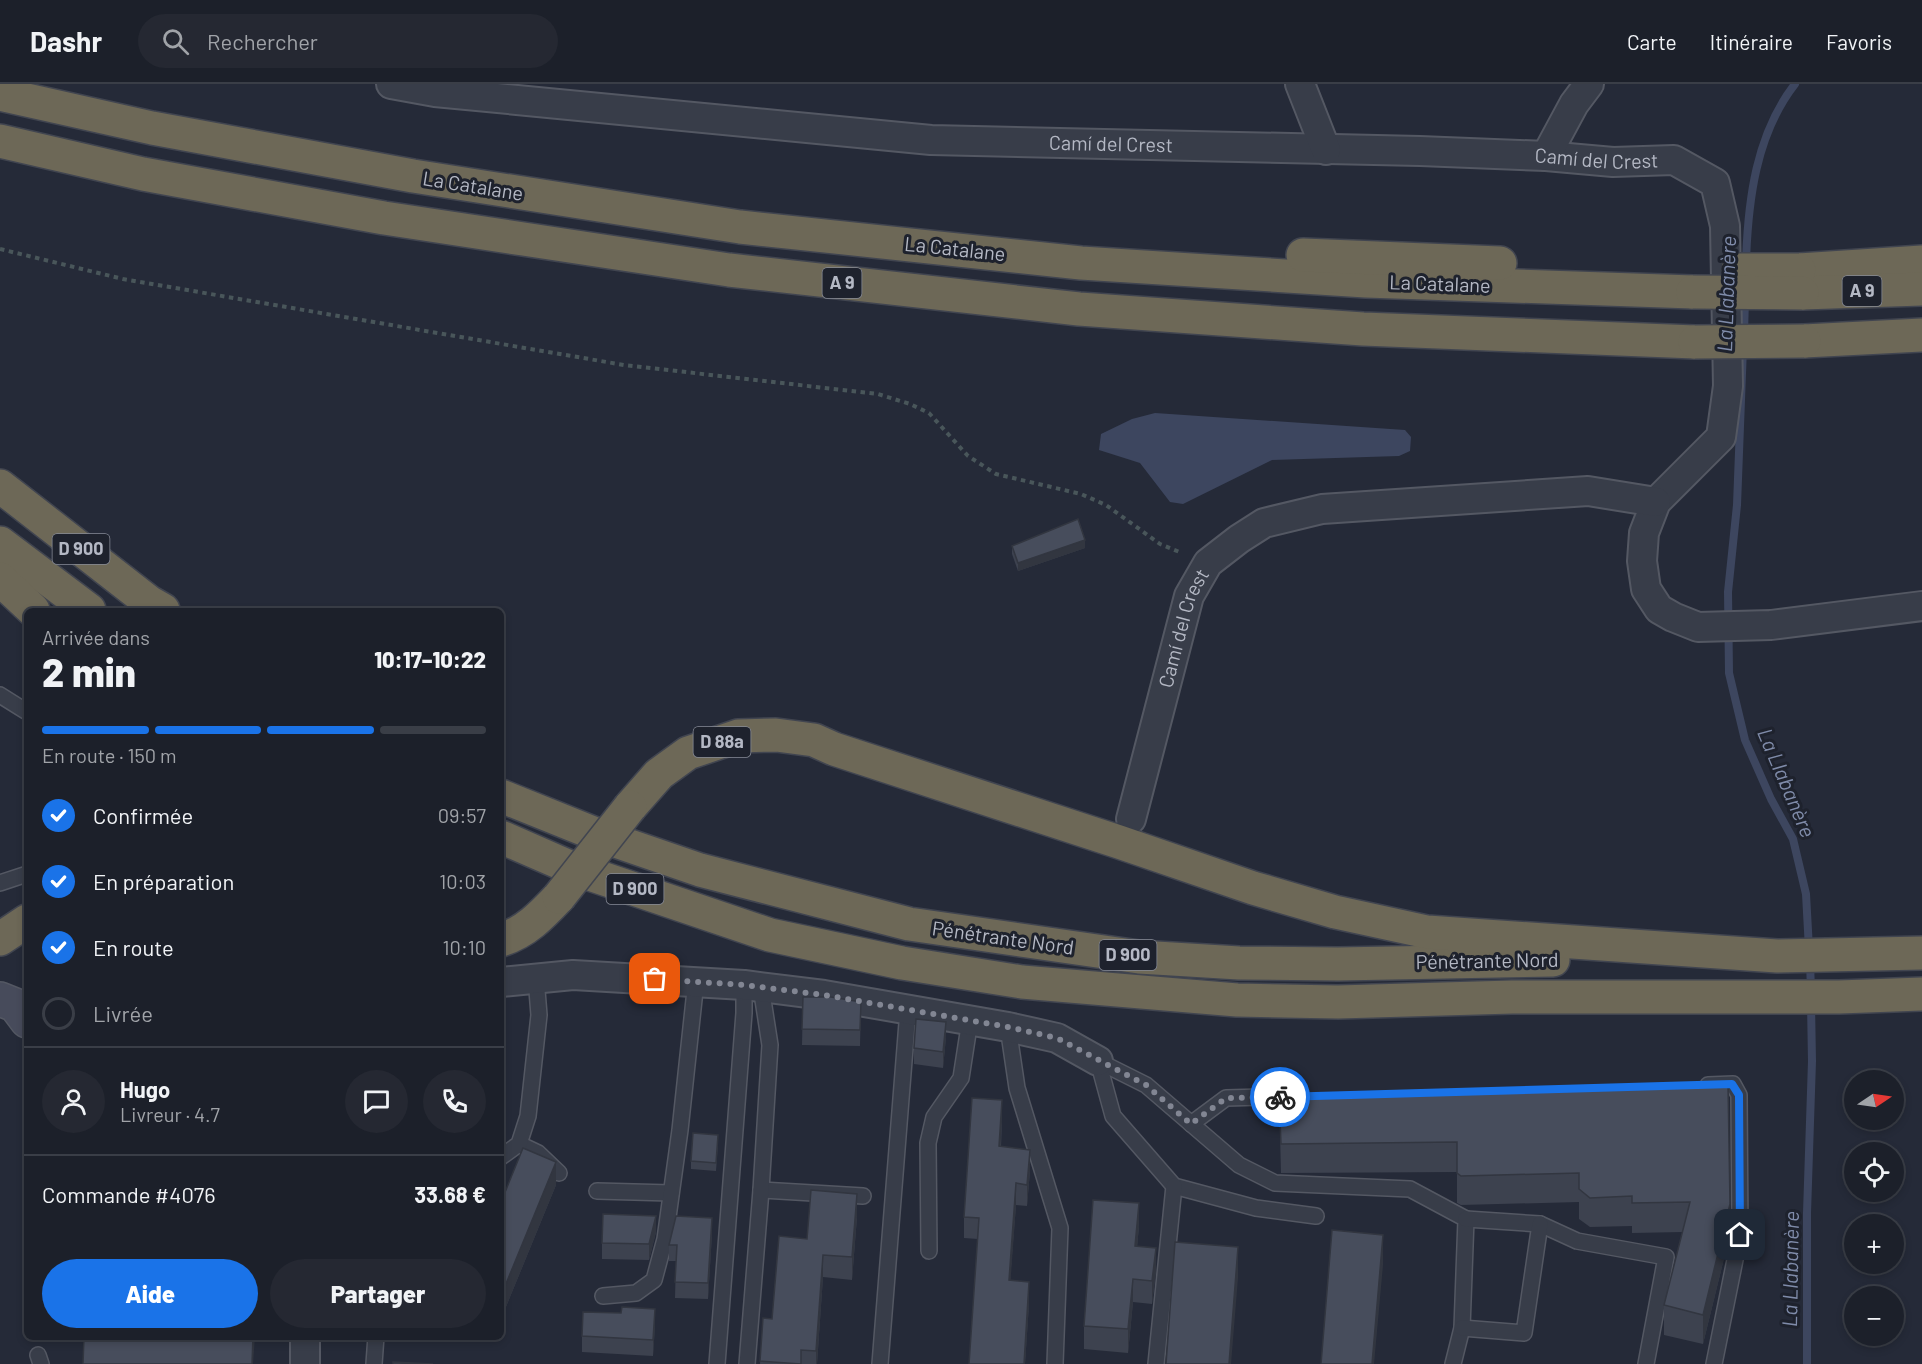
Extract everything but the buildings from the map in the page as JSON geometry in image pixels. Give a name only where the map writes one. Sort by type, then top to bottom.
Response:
[{"type":"highway","name":"La Catalane","points":[[0,94],[152,128],[413,176],[740,228],[1082,263],[1366,281],[1801,281],[1922,289]]},
{"type":"highway","name":"A 9","points":[[0,141],[143,174],[384,218],[729,270],[1091,310],[1363,328],[1695,342],[1804,341],[1922,335]]},
{"type":"highway","points":[[1801,281],[1922,262]]},
{"type":"highway","name":"D 900","points":[[0,486],[160,608]]},
{"type":"highway","name":"D 900","points":[[0,543],[86,608]]},
{"type":"highway","points":[[0,579],[31,608]]},
{"type":"highway","name":"D 88a","points":[[504,939],[512,937],[534,923],[559,897],[659,774],[688,753],[738,736],[776,735],[814,740],[834,749],[1253,888],[1346,914],[1427,932],[1777,956]]},
{"type":"highway","name":"Pénétrante Nord","points":[[504,796],[598,835],[700,870],[821,903],[909,924],[1139,957],[1239,963],[1338,964],[1777,956]]},
{"type":"highway","name":"Pénétrante Nord","points":[[504,838],[572,868],[770,935],[902,963],[1022,982],[1237,1000],[1338,1002],[1512,997],[1912,996]]},
{"type":"highway","points":[[504,860],[553,878],[770,935]]},
{"type":"highway","points":[[0,939],[24,923]]},
{"type":"highway","name":"D 900","points":[[1777,956],[1922,953]]},
{"type":"main road","points":[[0,993],[24,996]]},
{"type":"main road","points":[[0,999],[15,1005],[24,1017]]},
{"type":"street","name":"Camí del Crest","points":[[391,84],[435,92],[931,140],[1419,151],[1546,156],[1613,162],[1674,160],[1715,183],[1725,226],[1728,386],[1721,437],[1656,502],[1588,491],[1322,509],[1264,523],[1208,563],[1189,596],[1131,819]]},
{"type":"street","points":[[1300,84],[1326,150]]},
{"type":"street","points":[[1546,156],[1574,104],[1588,84]]},
{"type":"street","points":[[1656,502],[1644,533],[1642,561],[1646,589],[1659,609],[1672,617],[1698,627],[1771,624],[1922,606]]},
{"type":"street","points":[[504,982],[573,975],[696,981],[824,995],[1008,1027],[1057,1038],[1098,1061]]},
{"type":"street","points":[[305,1340],[305,1364]]},
{"type":"lane","points":[[0,695],[24,710]]},
{"type":"lane","points":[[0,883],[24,875]]},
{"type":"lane","points":[[504,1155],[519,1144],[528,1116],[539,1015],[536,978]]},
{"type":"lane","points":[[603,1296],[636,1293],[654,1280],[665,1239],[680,1130],[696,981]]},
{"type":"lane","points":[[747,1364],[770,1045],[753,986]]},
{"type":"lane","points":[[717,1364],[744,1013],[753,986]]},
{"type":"lane","points":[[880,1364],[908,1010]]},
{"type":"lane","points":[[929,1251],[928,1143],[934,1117],[961,1078],[970,1020]]},
{"type":"lane","points":[[1008,1027],[1017,1088],[1060,1227],[1055,1364]]},
{"type":"lane","points":[[1098,1061],[1146,1085],[1239,1165],[1275,1183],[1410,1189],[1466,1219],[1540,1224],[1577,1241],[1666,1257],[1646,1364]]},
{"type":"lane","points":[[1098,1061],[1113,1116],[1174,1186],[1256,1208],[1316,1216]]},
{"type":"lane","points":[[1697,1086],[1732,1084],[1739,1095],[1740,1235],[1714,1364]]},
{"type":"lane","points":[[1191,1124],[1226,1098],[1319,1096]]},
{"type":"lane","points":[[519,1144],[538,1153],[559,1173]]},
{"type":"lane","points":[[1156,1364],[1174,1186]]},
{"type":"lane","points":[[761,1190],[862,1196]]},
{"type":"lane","points":[[597,1191],[671,1193]]},
{"type":"lane","points":[[1453,1364],[1462,1328],[1466,1219]]},
{"type":"lane","points":[[1462,1328],[1524,1333],[1540,1224]]},
{"type":"lane","points":[[374,1364],[376,1340]]},
{"type":"path","points":[[0,249],[123,279],[612,363],[878,394],[910,404],[929,413],[968,456],[996,474],[1089,498],[1106,505],[1160,544]]},
{"type":"water","points":[[1155,413],[1405,430],[1411,437],[1410,451],[1399,456],[1272,460],[1183,504],[1170,502],[1140,463],[1099,450],[1101,434],[1132,419]]},
{"type":"waterway","name":"La Llabanère","points":[[1746,262],[1752,192],[1763,146],[1771,124],[1795,84]]},
{"type":"waterway","name":"La Llabanère","points":[[1744,334],[1745,299]]},
{"type":"waterway","name":"La Llabanère","points":[[1743,347],[1737,505],[1728,592],[1729,673],[1745,740],[1771,799],[1793,839],[1806,894],[1809,949]]},
{"type":"waterway","name":"La Llabanère","points":[[1810,962],[1811,991]]},
{"type":"waterway","name":"La Llabanère","points":[[1807,1364],[1811,1004]]},
{"type":"way so far","points":[[655,979],[744,985],[824,995],[1008,1027],[1057,1038],[1146,1085],[1191,1124],[1226,1098],[1280,1097]]},
{"type":"route","points":[[1280,1097],[1732,1084],[1739,1095],[1740,1235]]}]
